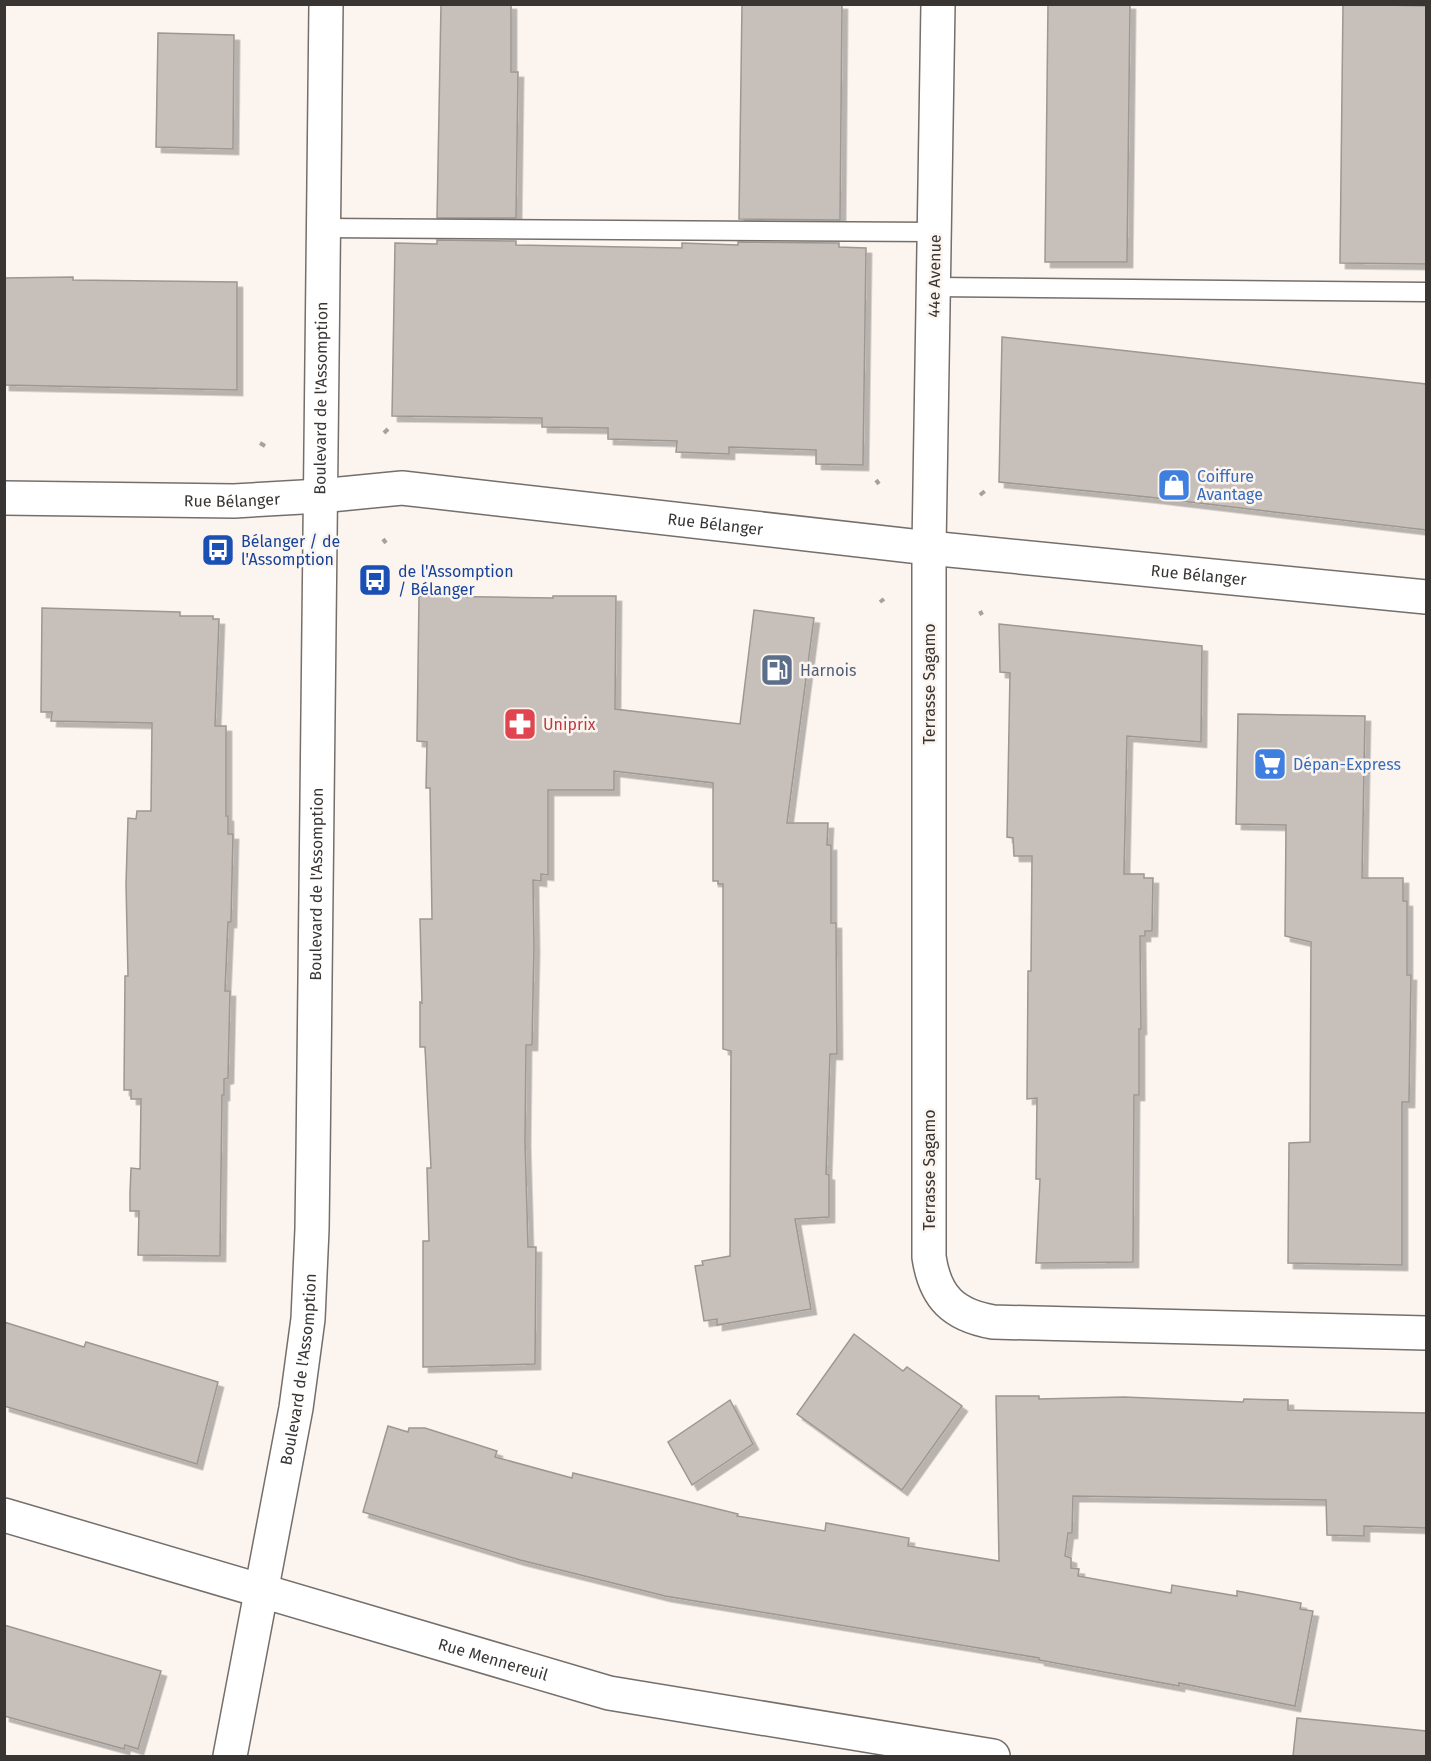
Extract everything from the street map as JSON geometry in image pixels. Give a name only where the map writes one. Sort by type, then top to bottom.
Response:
[{"type":"street","name":"Boulevard de l'Assomption","points":[[230,1756],[296,1408],[308,1319],[312,1229],[319,420],[326,4]]},
{"type":"street","name":"44e Avenue","points":[[929,548],[938,4]]},
{"type":"street","name":"Rue Bélanger","points":[[4,498],[234,501],[402,488],[929,548],[1426,597]]},
{"type":"street","name":"Terrasse Sagamo","points":[[929,548],[929,1257],[931,1273],[937,1287],[945,1299],[957,1310],[974,1319],[993,1322],[1426,1334]]},
{"type":"street","name":"Rue Mennereuil","points":[[4,1515],[609,1693],[993,1756]]},
{"type":"lane","points":[[322,228],[934,232]]},
{"type":"lane","points":[[933,287],[1426,292]]},
{"type":"path","points":[[260,442],[265,446]]},
{"type":"path","points":[[980,495],[985,491]]},
{"type":"building","points":[[441,4],[511,4],[511,72],[518,72],[516,218],[437,218]]},
{"type":"building","points":[[742,4],[842,4],[840,220],[739,219]]},
{"type":"building","points":[[1048,4],[1130,4],[1127,262],[1045,262]]},
{"type":"building","points":[[1343,4],[1426,6],[1426,264],[1340,263]]},
{"type":"building","points":[[158,33],[234,35],[233,149],[156,147]]},
{"type":"building","points":[[437,240],[516,241],[516,245],[682,248],[682,243],[738,245],[738,242],[839,243],[839,247],[866,248],[863,465],[816,464],[816,450],[729,447],[729,454],[676,452],[677,441],[608,439],[608,428],[542,427],[542,418],[392,416],[395,243],[437,244]]},
{"type":"building","points":[[73,277],[73,280],[237,282],[237,390],[4,385],[4,278]]},
{"type":"building","points":[[1002,337],[1426,384],[1426,530],[999,482]]},
{"type":"building","points":[[419,596],[553,598],[553,596],[616,596],[615,709],[740,724],[754,610],[814,618],[787,823],[828,823],[827,845],[831,845],[831,923],[836,923],[837,1054],[830,1054],[826,1174],[829,1175],[829,1217],[795,1219],[811,1309],[717,1325],[717,1319],[704,1321],[695,1266],[703,1265],[702,1261],[730,1256],[731,1051],[723,1049],[723,884],[713,881],[713,783],[614,771],[614,790],[548,790],[548,875],[541,874],[541,881],[533,880],[532,1045],[526,1045],[525,1141],[528,1247],[536,1247],[535,1364],[423,1367],[423,1241],[429,1241],[427,1168],[431,1168],[425,1047],[420,1047],[420,1002],[422,1003],[420,919],[432,919],[430,788],[426,788],[427,742],[417,741]]},
{"type":"building","points":[[42,608],[180,612],[180,616],[213,616],[213,619],[219,619],[215,726],[226,726],[226,816],[228,816],[228,834],[233,834],[231,922],[228,922],[225,991],[230,991],[228,1078],[224,1079],[224,1095],[222,1095],[220,1256],[138,1255],[139,1211],[130,1211],[130,1193],[131,1168],[140,1169],[141,1099],[131,1099],[131,1090],[124,1090],[125,976],[128,976],[126,884],[128,818],[136,819],[137,811],[151,811],[152,723],[51,721],[52,712],[41,712]]},
{"type":"building","points":[[999,624],[1202,646],[1201,742],[1127,736],[1124,874],[1144,874],[1144,878],[1153,878],[1152,931],[1145,931],[1145,936],[1140,936],[1141,1029],[1139,1029],[1139,1095],[1134,1095],[1133,1262],[1036,1263],[1040,1179],[1036,1179],[1037,1098],[1027,1099],[1032,856],[1014,856],[1013,838],[1007,837],[1010,673],[1000,672]]},
{"type":"building","points":[[1238,714],[1365,716],[1362,878],[1403,878],[1403,901],[1407,901],[1407,975],[1411,975],[1409,1102],[1402,1102],[1402,1265],[1288,1263],[1289,1143],[1310,1142],[1311,942],[1285,936],[1286,825],[1236,824]]},
{"type":"building","points":[[4,1322],[84,1347],[86,1342],[218,1382],[197,1464],[4,1406]]},
{"type":"building","points":[[854,1334],[903,1371],[907,1367],[962,1406],[902,1490],[797,1414]]},
{"type":"building","points":[[996,1396],[1039,1396],[1039,1399],[1124,1397],[1243,1402],[1244,1399],[1288,1400],[1288,1410],[1426,1413],[1426,1528],[1364,1526],[1364,1536],[1327,1535],[1326,1500],[1073,1496],[1072,1533],[1068,1533],[1065,1556],[1071,1558],[1071,1568],[1079,1569],[1078,1576],[1171,1593],[1172,1585],[1237,1596],[1237,1591],[1301,1603],[1300,1609],[1313,1611],[1295,1706],[1179,1683],[1179,1686],[1039,1660],[1039,1658],[665,1596],[520,1560],[363,1512],[388,1426],[408,1432],[409,1428],[425,1428],[497,1451],[495,1457],[572,1478],[573,1473],[738,1514],[737,1516],[825,1531],[826,1523],[909,1538],[908,1546],[999,1561]]},
{"type":"building","points":[[730,1400],[753,1444],[692,1485],[668,1442]]},
{"type":"building","points":[[4,1625],[161,1671],[138,1749],[125,1745],[124,1749],[4,1716]]},
{"type":"building","points":[[1297,1718],[1426,1731],[1426,1756],[1293,1756]]},
{"type":"place","name":"Coiffure Avantage","points":[[1174,485]]},
{"type":"place","name":"Bélanger / de l'Assomption","points":[[218,550]]},
{"type":"place","name":"de l'Assomption / Bélanger","points":[[375,580]]},
{"type":"place","name":"Harnois","points":[[777,670]]},
{"type":"place","name":"Uniprix","points":[[520,724]]},
{"type":"place","name":"Dépan-Express","points":[[1270,764]]}]
